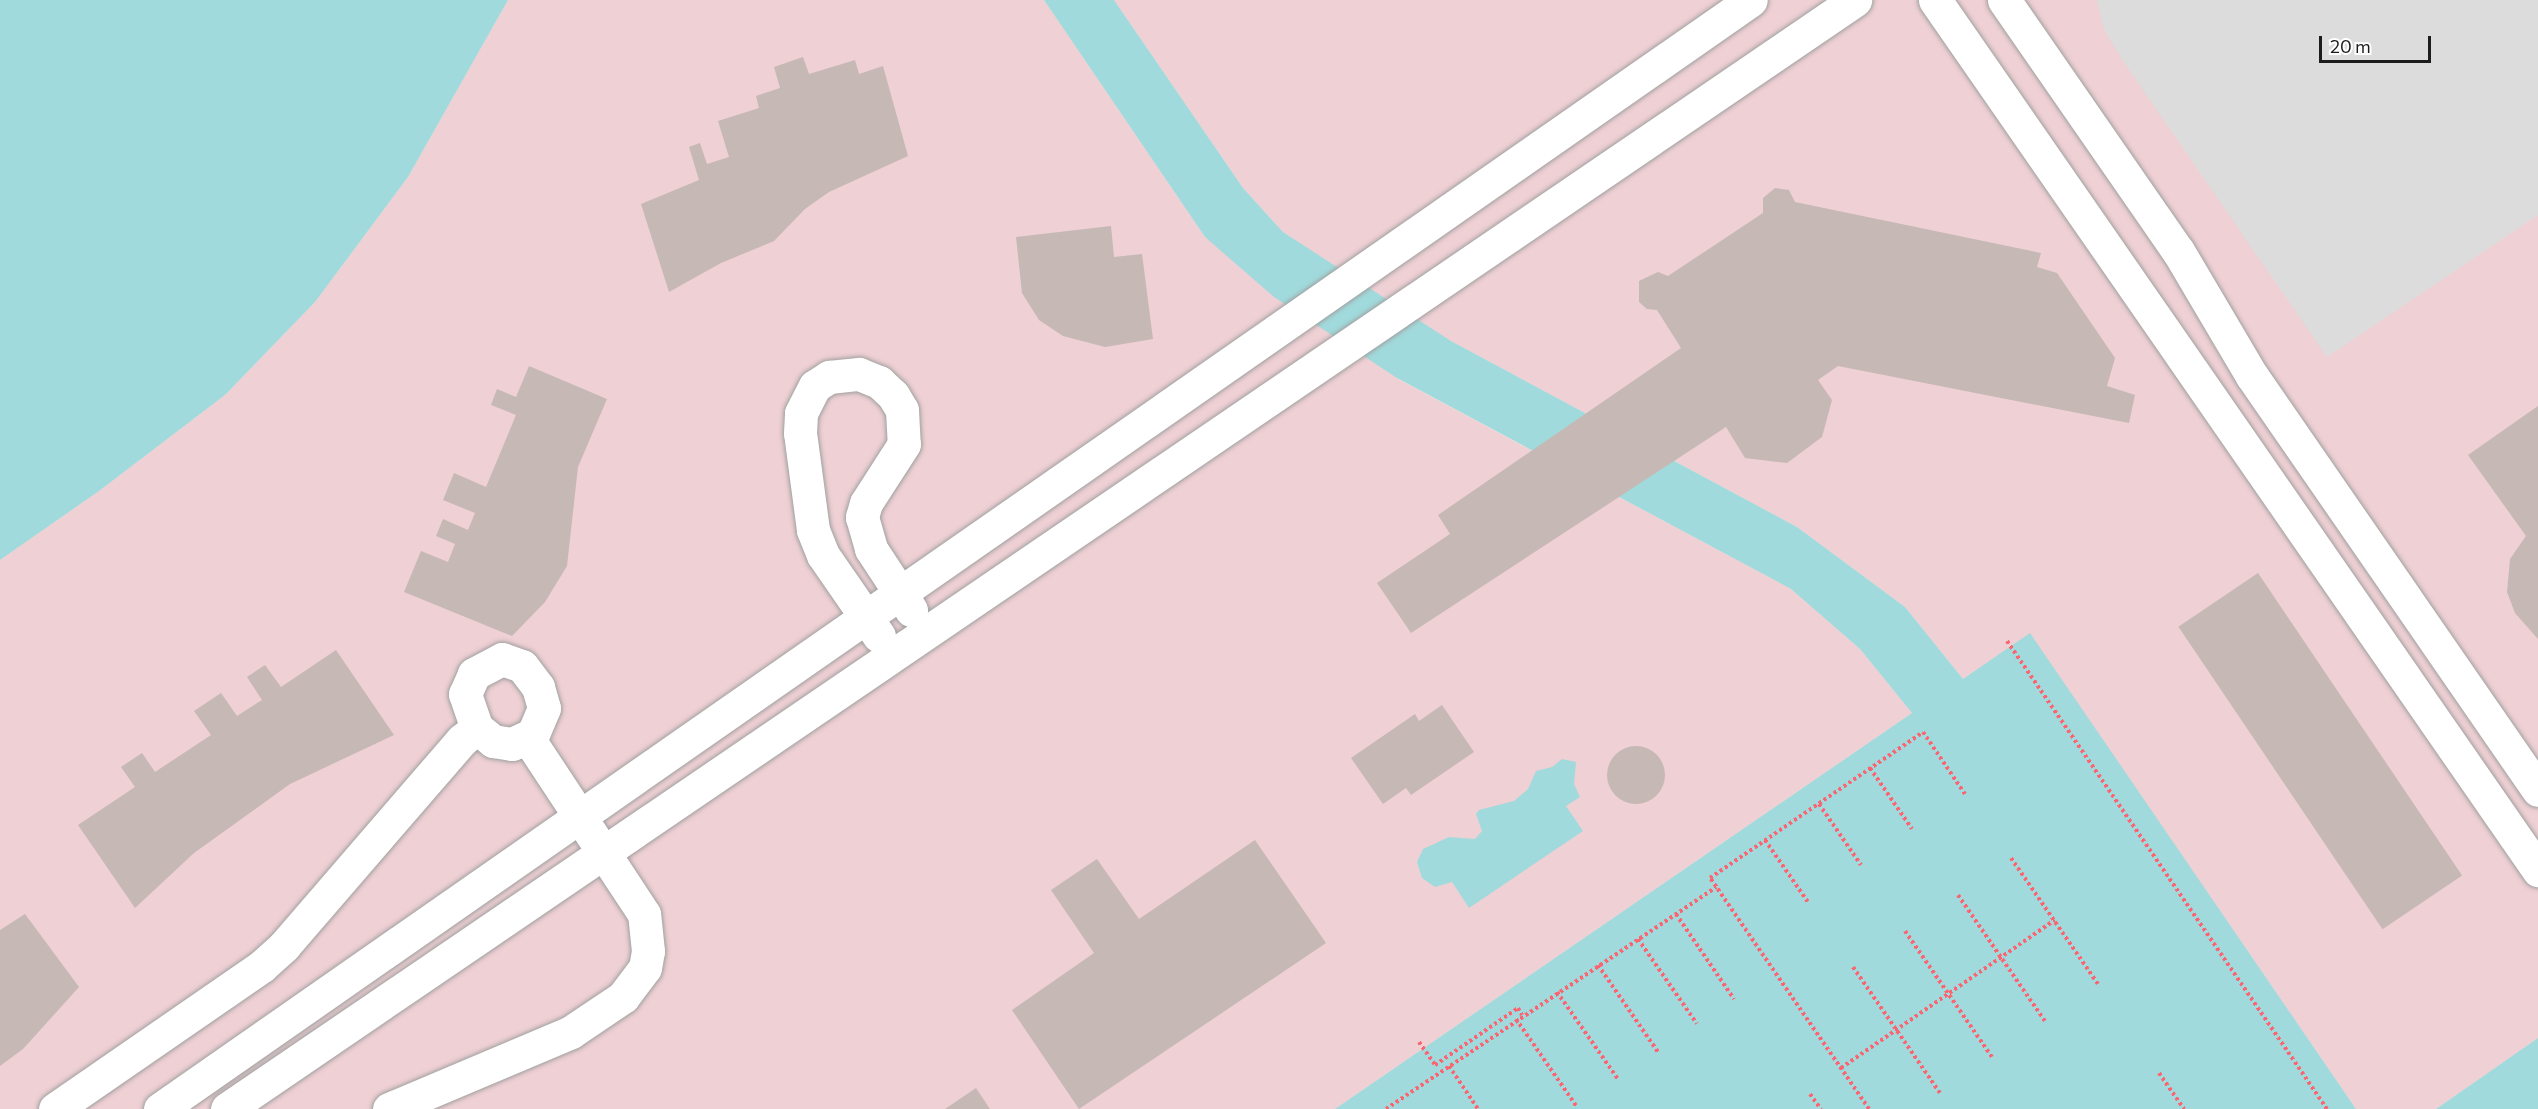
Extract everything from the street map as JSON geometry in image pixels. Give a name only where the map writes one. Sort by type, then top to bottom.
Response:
[{"type":"street","points":[[160,1109],[1750,0]]},
{"type":"street","points":[[227,1109],[1855,0]]},
{"type":"street","points":[[1935,0],[2538,870]]},
{"type":"street","points":[[2004,0],[2178,251],[2252,376],[2538,790]]},
{"type":"street","points":[[892,655],[818,545],[800,433],[801,413],[815,386],[844,372],[879,382],[894,395],[902,410],[904,444],[866,503],[862,517],[871,549],[926,632]]},
{"type":"street","points":[[512,661],[531,674],[543,698],[542,719],[528,738],[502,743],[477,728],[466,705],[469,684],[474,674],[491,662],[512,661]]},
{"type":"street","points":[[54,1109],[262,966],[284,946],[444,757],[477,728]]},
{"type":"street","points":[[390,1109],[571,1032],[602,1014],[636,986],[648,951],[644,914],[528,738]]},
{"type":"path","points":[[2007,641],[2327,1109]]},
{"type":"path","points":[[1869,1109],[1710,878],[1923,732],[1965,794]]},
{"type":"path","points":[[1870,768],[1912,829]]},
{"type":"path","points":[[1819,803],[1861,865]]},
{"type":"path","points":[[1765,840],[1808,902]]},
{"type":"path","points":[[2011,858],[2097,984]]},
{"type":"path","points":[[1386,1109],[1516,1019],[1716,887]]},
{"type":"path","points":[[1958,895],[2044,1021]]},
{"type":"path","points":[[1676,914],[1734,999]]},
{"type":"path","points":[[1841,1068],[2055,920]]},
{"type":"path","points":[[1905,931],[1992,1057]]},
{"type":"path","points":[[1638,939],[1697,1024]]},
{"type":"path","points":[[1598,965],[1658,1052]]},
{"type":"path","points":[[1853,967],[1940,1093]]},
{"type":"path","points":[[1557,992],[1618,1079]]},
{"type":"path","points":[[1419,1042],[1435,1065],[1518,1008],[1522,1015]]},
{"type":"path","points":[[1516,1019],[1577,1107]]},
{"type":"path","points":[[1449,1066],[1478,1109]]},
{"type":"path","points":[[2159,1072],[2184,1109]]},
{"type":"path","points":[[1810,1094],[1821,1109]]},
{"type":"shaded area","points":[[508,0],[1044,0],[1205,237],[1325,260],[1283,232],[1243,188],[1114,0],[2538,0],[2538,1038],[2436,1109],[2356,1109],[2030,634],[1963,679],[1905,607],[1797,527],[1451,341],[1398,379],[1791,589],[1860,649],[1912,713],[1335,1109],[0,1109],[0,560],[99,491],[225,395],[315,302],[408,177]]},
{"type":"shaded area","points":[[2097,0],[2538,0],[2538,215],[2327,357],[2125,64],[2104,30]]},
{"type":"water","points":[[0,0],[508,0],[408,177],[315,302],[225,395],[99,491],[0,560]]},
{"type":"water","points":[[1044,0],[1114,0],[1243,188],[1283,232],[1451,341],[1797,527],[1905,607],[1963,679],[2030,633],[2356,1109],[1335,1109],[1912,713],[1860,649],[1791,589],[1397,378],[1274,297],[1205,237]]},
{"type":"water","points":[[1562,759],[1576,762],[1574,784],[1580,797],[1566,806],[1583,831],[1469,908],[1452,882],[1435,887],[1422,878],[1417,862],[1423,849],[1449,837],[1475,839],[1482,831],[1476,814],[1479,810],[1514,801],[1528,789],[1536,771],[1552,767]]},
{"type":"water","points":[[2538,1038],[2538,1109],[2436,1109]]},
{"type":"building","points":[[803,57],[809,74],[855,60],[859,74],[883,66],[908,156],[829,192],[805,209],[774,241],[721,263],[669,292],[641,204],[699,180],[689,147],[700,143],[707,164],[729,157],[718,121],[759,108],[756,96],[780,88],[774,67]]},
{"type":"building","points":[[1775,188],[1789,190],[1795,202],[2041,253],[2037,267],[2057,273],[2115,358],[2107,386],[2135,395],[2129,423],[1838,366],[1818,380],[1832,400],[1822,437],[1787,463],[1745,458],[1726,427],[1411,633],[1377,583],[1450,534],[1438,515],[1681,348],[1657,310],[1647,309],[1639,302],[1639,281],[1658,272],[1668,276],[1763,213],[1763,198]]},
{"type":"building","points":[[1111,226],[1114,257],[1142,254],[1153,339],[1105,347],[1063,336],[1039,320],[1022,293],[1016,237]]},
{"type":"building","points":[[529,366],[607,399],[578,467],[567,566],[545,602],[512,636],[404,592],[421,551],[448,562],[455,544],[436,536],[443,519],[468,530],[475,513],[443,500],[454,473],[486,487],[516,415],[491,405],[497,389],[516,397]]},
{"type":"building","points":[[2538,406],[2538,639],[2515,613],[2507,592],[2510,559],[2526,536],[2468,455]]},
{"type":"building","points":[[2258,573],[2462,876],[2383,929],[2178,627]]},
{"type":"building","points":[[336,650],[394,735],[290,784],[194,853],[135,908],[78,825],[135,787],[121,767],[142,753],[155,772],[211,735],[194,711],[221,693],[237,716],[262,700],[247,677],[265,665],[281,687]]},
{"type":"building","points":[[1442,705],[1474,752],[1411,795],[1406,788],[1383,804],[1351,758],[1415,714],[1419,721]]},
{"type":"building","points":[[1636,746],[1652,751],[1660,759],[1665,775],[1660,791],[1652,799],[1636,804],[1620,799],[1612,791],[1607,775],[1612,759],[1620,751]]},
{"type":"building","points":[[1255,840],[1326,943],[1079,1109],[1012,1010],[1094,953],[1051,890],[1097,859],[1139,919]]},
{"type":"building","points":[[25,914],[79,987],[23,1049],[0,1066],[0,930]]},
{"type":"building","points":[[976,1088],[990,1109],[945,1109]]}]
